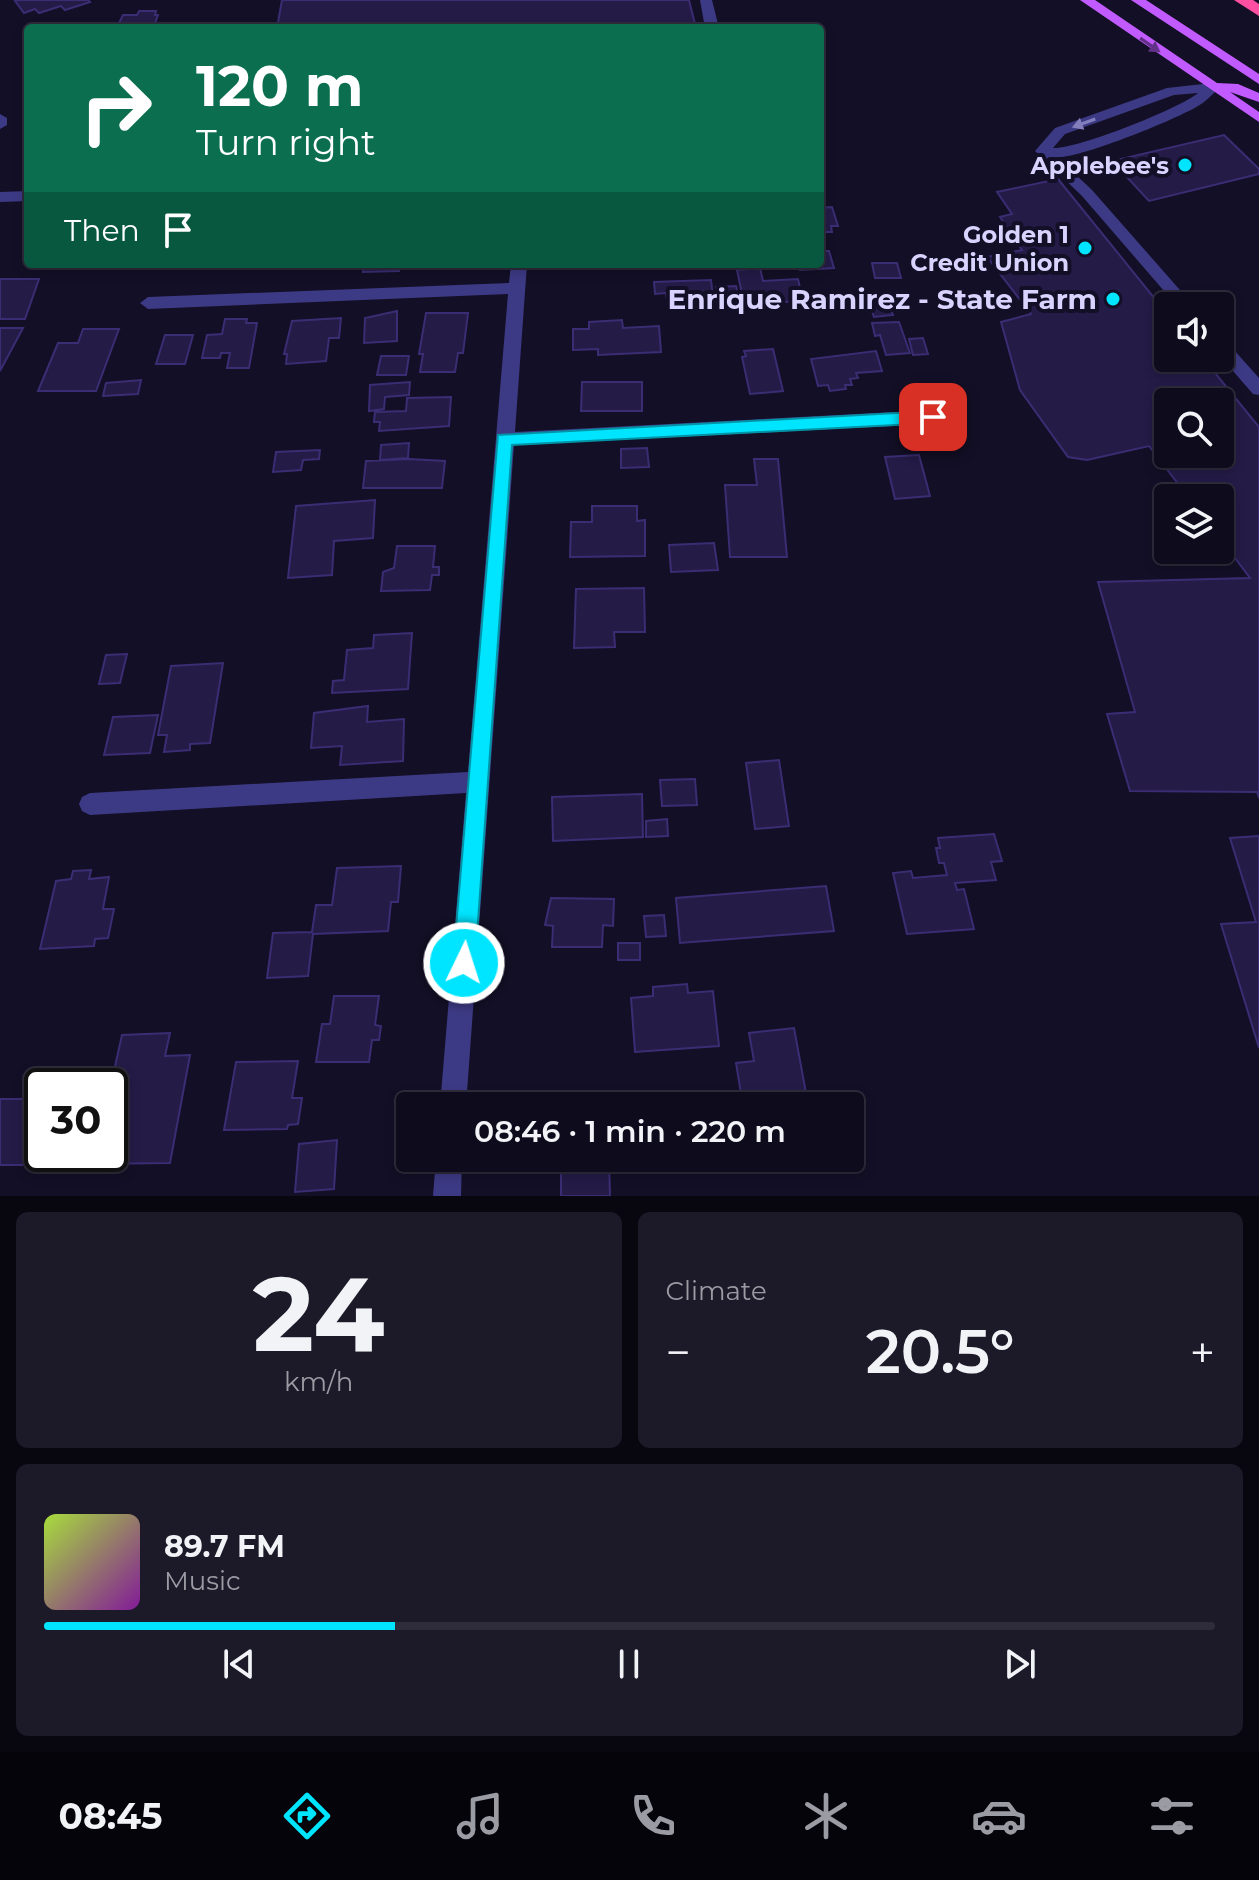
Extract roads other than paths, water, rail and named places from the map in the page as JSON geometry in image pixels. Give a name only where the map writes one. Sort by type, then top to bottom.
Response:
[{"type":"highway","points":[[1242,0],[1259,11]]},
{"type":"main road","points":[[1086,0],[1259,118]]},
{"type":"main road","points":[[1137,0],[1259,80]]},
{"type":"main road","points":[[1212,87],[1238,88],[1259,98]]},
{"type":"street","points":[[706,0],[711,24]]},
{"type":"street","points":[[1042,151],[1063,153],[1178,111],[1196,102],[1212,87]]},
{"type":"street","points":[[1042,151],[1060,131],[1172,91],[1212,87]]},
{"type":"street","points":[[0,118],[0,125]]},
{"type":"street","points":[[1042,151],[1087,193],[1174,292]]},
{"type":"street","points":[[0,197],[24,196]]},
{"type":"street","points":[[454,1092],[519,268]]},
{"type":"street","points":[[148,303],[517,288]]},
{"type":"street","points":[[1234,361],[1259,389]]},
{"type":"street","points":[[504,439],[933,417]]},
{"type":"street","points":[[90,804],[477,782]]},
{"type":"street","points":[[447,1196],[448,1172]]},
{"type":"place","name":"Applebee's","points":[[1185,165]]},
{"type":"place","name":"Golden 1 Credit Union","points":[[1085,248]]},
{"type":"place","name":"Enrique Ramirez - State Farm","points":[[1113,299]]}]
